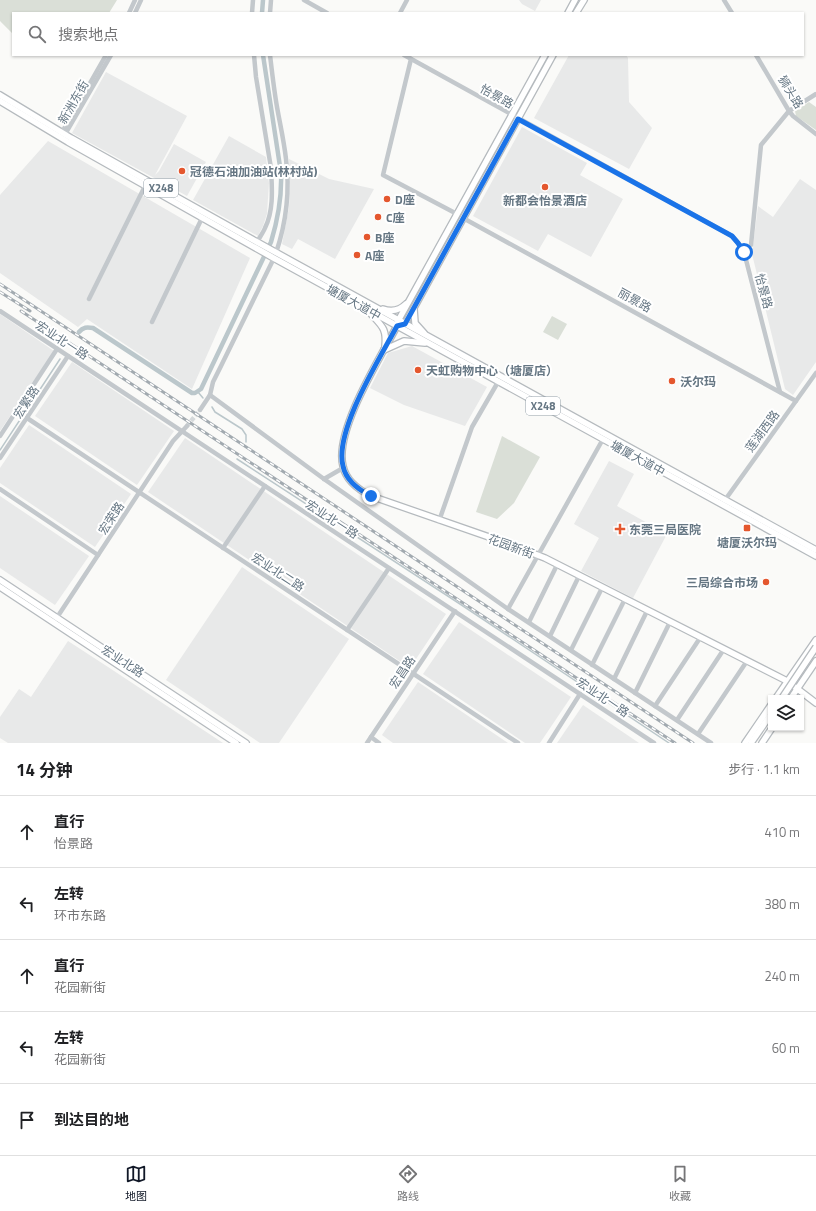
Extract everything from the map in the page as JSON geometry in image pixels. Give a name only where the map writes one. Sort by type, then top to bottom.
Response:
[{"type":"main road","points":[[569,12],[575,0]]},
{"type":"main road","points":[[577,12],[584,0]]},
{"type":"main road","points":[[343,468],[341,458],[344,440],[353,408],[409,301],[543,56]]},
{"type":"main road","points":[[405,324],[552,56]]},
{"type":"main road","name":"X248","points":[[0,95],[63,135]]},
{"type":"main road","name":"X248","points":[[0,101],[63,135]]},
{"type":"main road","name":"塘厦大道中","points":[[63,135],[145,186],[202,218],[258,245]]},
{"type":"main road","name":"塘厦大道中","points":[[63,135],[398,323],[498,382],[816,556]]},
{"type":"main road","points":[[370,308],[393,311],[402,308],[409,301]]},
{"type":"main road","points":[[370,308],[384,329],[386,335],[384,351]]},
{"type":"main road","points":[[414,308],[414,320],[430,342]]},
{"type":"main road","name":"塘厦大道中","points":[[398,323],[405,324],[430,342],[816,550]]},
{"type":"main road","points":[[384,351],[404,341],[430,342]]},
{"type":"main road","name":"花园新街","points":[[343,468],[351,482],[360,491],[509,544],[557,564],[787,681],[816,703]]},
{"type":"main road","name":"宏业北路","points":[[0,580],[236,743]]},
{"type":"main road","name":"宏业北路","points":[[0,587],[56,620],[246,743]]},
{"type":"main road","points":[[778,695],[816,640]]},
{"type":"main road","points":[[784,695],[816,647]]},
{"type":"main road","points":[[788,695],[816,654]]},
{"type":"main road","points":[[793,695],[816,660]]},
{"type":"main road","points":[[745,743],[768,709]]},
{"type":"main road","points":[[752,743],[768,719]]},
{"type":"main road","points":[[756,743],[768,725]]},
{"type":"main road","points":[[762,743],[770,731]]},
{"type":"street","points":[[129,12],[135,0]]},
{"type":"street","points":[[135,12],[141,0]]},
{"type":"street","points":[[252,12],[253,0]]},
{"type":"street","points":[[270,12],[271,0]]},
{"type":"street","points":[[401,12],[407,0]]},
{"type":"street","points":[[724,0],[731,12]]},
{"type":"street","points":[[307,1],[325,12]]},
{"type":"street","name":"新洲东街","points":[[63,135],[105,56]]},
{"type":"street","name":"新洲东街","points":[[63,135],[110,56]]},
{"type":"street","points":[[254,56],[272,183],[270,215],[258,245]]},
{"type":"street","points":[[200,410],[210,395],[218,371],[283,230],[287,183],[286,159],[270,56]]},
{"type":"street","name":"怡景路","points":[[406,56],[732,236],[744,252],[780,392]]},
{"type":"street","name":"狮头路","points":[[757,56],[789,111],[793,116],[816,134]]},
{"type":"street","points":[[411,59],[383,176],[457,214]]},
{"type":"street","points":[[744,252],[751,245],[761,145],[789,111],[816,94]]},
{"type":"street","points":[[89,299],[145,186]]},
{"type":"street","points":[[152,322],[202,218]]},
{"type":"street","name":"丽景路","points":[[463,218],[796,401]]},
{"type":"street","name":"宏业北一路","points":[[0,311],[654,743]]},
{"type":"street","points":[[0,436],[57,349]]},
{"type":"street","name":"宏繁路","points":[[0,458],[68,356]]},
{"type":"street","name":"莲湖西路","points":[[725,500],[816,373]]},
{"type":"street","points":[[439,520],[472,427],[498,382]]},
{"type":"street","points":[[210,395],[324,479],[528,622],[711,743]]},
{"type":"street","name":"宏业北二路","points":[[27,418],[518,743]]},
{"type":"street","name":"宏荣路","points":[[56,620],[173,441],[187,426]]},
{"type":"street","points":[[508,608],[603,439]]},
{"type":"street","points":[[324,479],[343,468]]},
{"type":"street","points":[[223,548],[265,486]]},
{"type":"street","points":[[0,489],[98,555]]},
{"type":"street","points":[[528,622],[557,564]]},
{"type":"street","points":[[347,630],[389,568]]},
{"type":"street","points":[[550,636],[579,576]]},
{"type":"street","points":[[571,650],[602,588]]},
{"type":"street","points":[[592,664],[625,599]]},
{"type":"street","points":[[614,679],[647,611]]},
{"type":"street","name":"宏昌路","points":[[367,743],[455,612]]},
{"type":"street","points":[[635,693],[670,622]]},
{"type":"street","points":[[655,706],[700,638]]},
{"type":"street","points":[[677,720],[724,650]]},
{"type":"street","points":[[698,734],[747,661]]},
{"type":"street","points":[[549,743],[580,694]]},
{"type":"street","points":[[370,737],[380,743]]},
{"type":"shaded area","points":[[0,0],[117,0],[110,12],[12,12],[12,33],[0,21]]},
{"type":"shaded area","points":[[519,0],[541,0],[535,11],[522,4]]},
{"type":"shaded area","points":[[568,56],[627,56],[628,58],[629,102],[652,128],[629,169],[534,118]]},
{"type":"shaded area","points":[[106,72],[187,116],[155,175],[159,171],[174,144],[206,162],[187,196],[72,133]]},
{"type":"shaded area","points":[[809,102],[816,107],[816,130],[796,116],[795,111]]},
{"type":"shaded area","name":"新都会怡景酒店","points":[[522,127],[587,163],[580,175],[623,199],[591,257],[548,234],[538,251],[473,216]]},
{"type":"shaded area","points":[[229,136],[266,157],[269,183],[267,214],[258,236],[193,200]]},
{"type":"shaded area","points":[[48,141],[250,258],[192,389],[87,319],[78,327],[0,273],[0,195]]},
{"type":"shaded area","points":[[289,159],[329,179],[374,189],[335,259],[298,239],[292,249],[282,244],[289,207]]},
{"type":"shaded area","points":[[800,179],[816,190],[816,362],[793,395],[785,389],[752,254],[758,206],[773,217]]},
{"type":"shaded area","points":[[0,314],[54,351],[0,431]]},
{"type":"shaded area","points":[[552,316],[567,324],[558,340],[543,332]]},
{"type":"shaded area","name":"天虹购物中心（塘厦店）","points":[[412,346],[487,387],[465,426],[404,405],[370,388],[388,353]]},
{"type":"shaded area","points":[[72,362],[174,431],[137,485],[35,416]]},
{"type":"shaded area","points":[[29,425],[131,494],[95,547],[0,483],[0,468]]},
{"type":"shaded area","points":[[502,436],[540,457],[514,503],[497,519],[476,512]]},
{"type":"shaded area","points":[[185,438],[446,614],[410,668],[148,492]]},
{"type":"shaded area","name":"东莞三局医院","points":[[609,461],[634,474],[617,506],[667,534],[633,598],[581,571],[599,538],[574,524]]},
{"type":"shaded area","points":[[0,496],[89,556],[55,605],[0,568]]},
{"type":"shaded area","points":[[242,567],[349,639],[279,743],[260,743],[166,680]]},
{"type":"shaded area","points":[[459,622],[571,697],[540,743],[525,743],[423,674]]},
{"type":"shaded area","points":[[68,641],[223,743],[8,743],[0,738],[0,717],[19,689],[31,697]]},
{"type":"shaded area","points":[[418,682],[508,743],[393,743],[382,735]]},
{"type":"shaded area","points":[[583,705],[639,743],[557,743]]},
{"type":"waterway","points":[[262,12],[263,0]]},
{"type":"waterway","points":[[79,332],[85,328],[93,328],[192,393],[195,393],[201,389],[271,242],[278,216],[281,191],[281,173],[263,56]]},
{"type":"waterway","points":[[0,450],[60,359]]},
{"type":"waterway","points":[[198,392],[203,398]]},
{"type":"waterway","points":[[212,407],[215,412],[242,429],[246,435],[246,442]]},
{"type":"waterway","points":[[237,459],[460,604],[669,743]]},
{"type":"tunnel","points":[[187,426],[200,410]]},
{"type":"railway","points":[[0,284],[693,743]]},
{"type":"railway","points":[[0,292],[30,311]]},
{"type":"railway","points":[[21,311],[675,743]]},
{"type":"place","name":"冠德石油加油站(林村站)","points":[[182,171]]},
{"type":"place","name":"新都会怡景酒店","points":[[545,187]]},
{"type":"place","name":"D座","points":[[387,199]]},
{"type":"place","name":"C座","points":[[378,217]]},
{"type":"place","name":"B座","points":[[367,237]]},
{"type":"place","name":"A座","points":[[357,255]]},
{"type":"place","name":"天虹购物中心（塘厦店）","points":[[418,370]]},
{"type":"place","name":"沃尔玛","points":[[672,381]]},
{"type":"place","name":"塘厦沃尔玛","points":[[747,528]]},
{"type":"place","name":"东莞三局医院","points":[[620,529]]},
{"type":"place","name":"三局综合市场","points":[[766,582]]},
{"type":"route","points":[[371,496],[360,491],[351,482],[343,468],[341,458],[344,440],[353,408],[397,326],[405,324],[518,119],[732,236],[744,252]]}]
